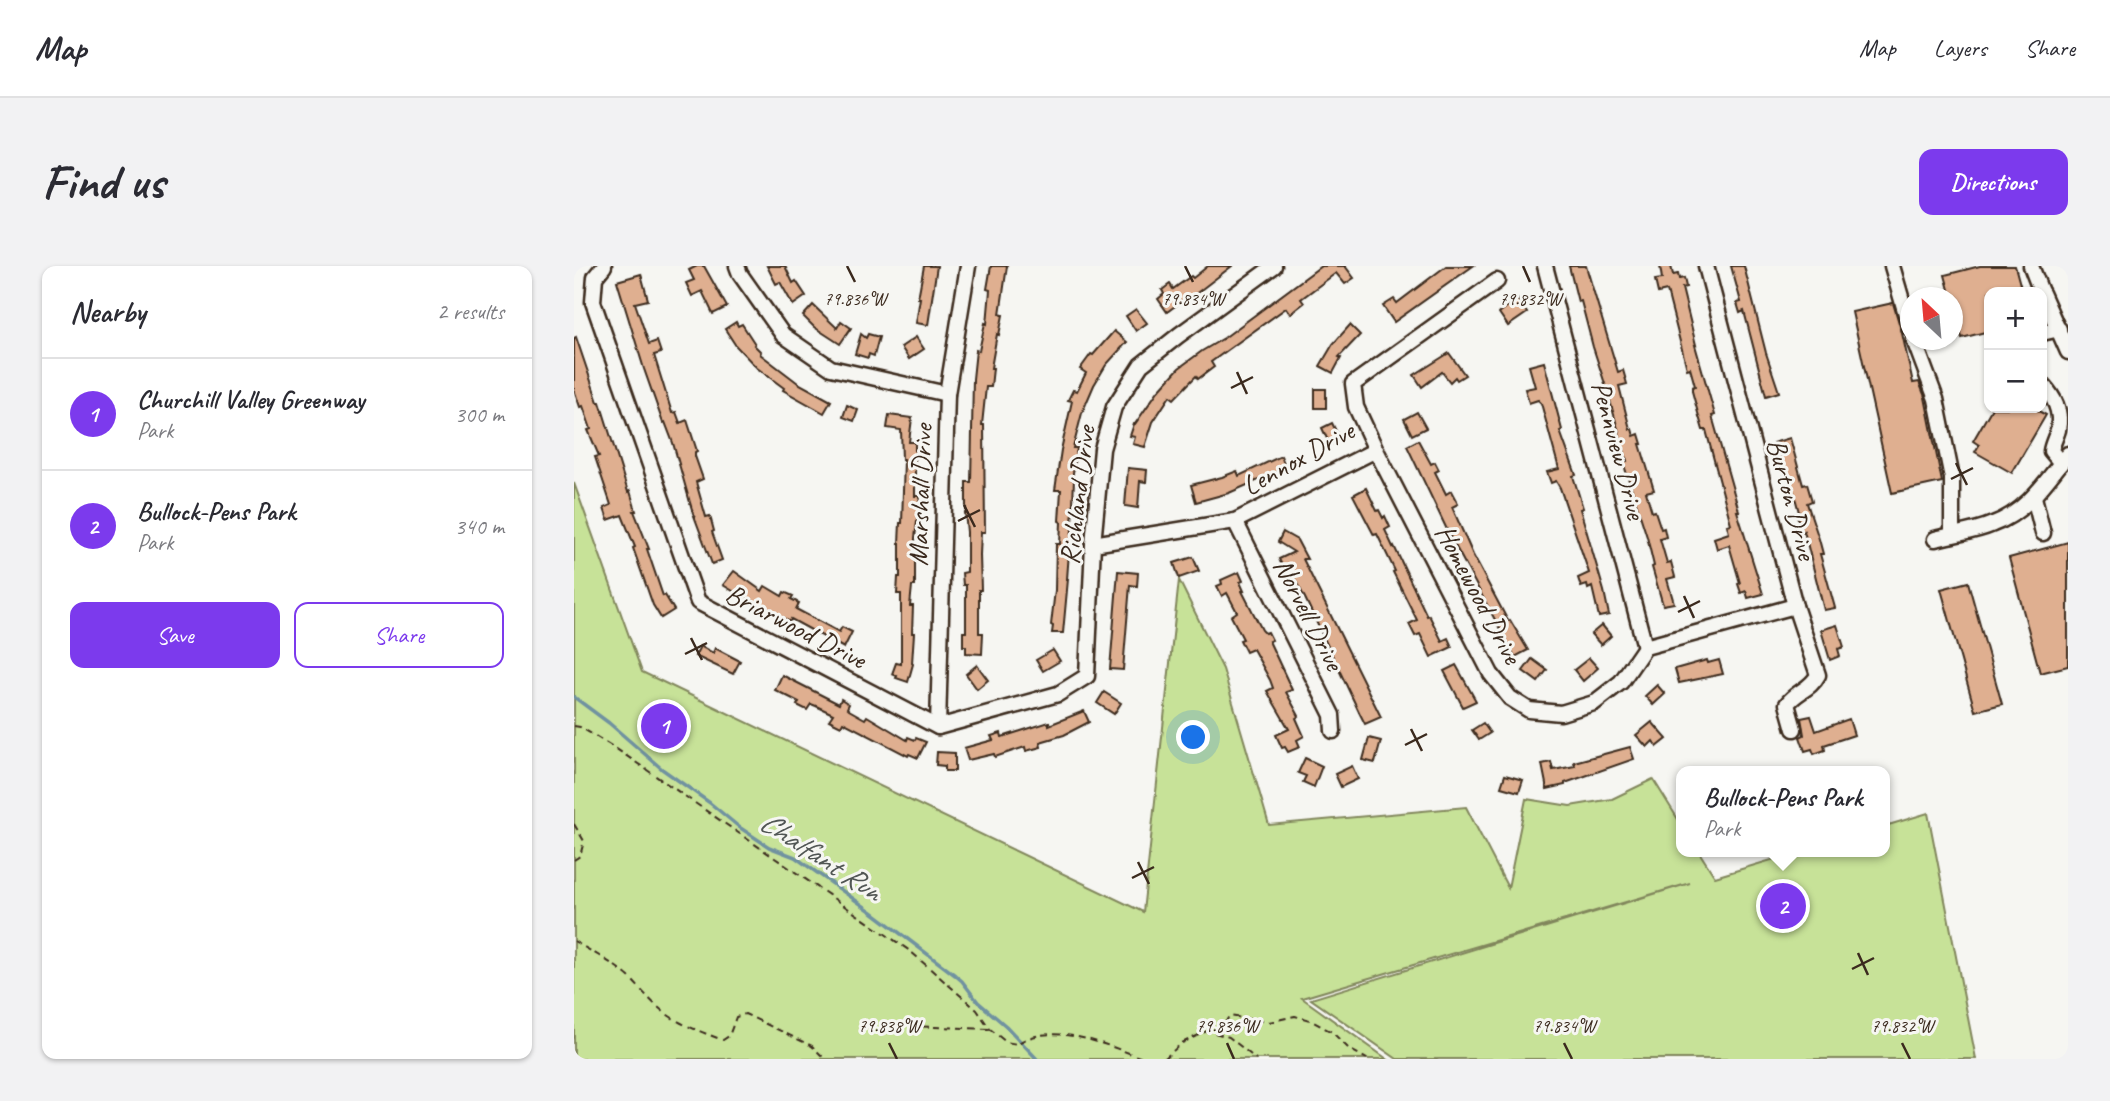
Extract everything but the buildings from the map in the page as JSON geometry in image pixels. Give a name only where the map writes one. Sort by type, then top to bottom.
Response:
[{"type":"street","name":"Briarwood Drive","points":[[604,266],[595,277],[593,302],[698,603],[938,727]]},
{"type":"street","points":[[737,266],[783,335],[831,368],[947,394]]},
{"type":"street","name":"Marshall Drive","points":[[938,727],[947,394],[968,266]]},
{"type":"street","name":"Richland Drive","points":[[938,727],[1058,694],[1087,676],[1093,544],[1102,449],[1114,407],[1141,365],[1274,266]]},
{"type":"street","name":"Pennview Drive","points":[[1545,266],[1645,647]]},
{"type":"street","name":"Burton Drive","points":[[1706,266],[1795,606],[1818,675],[1813,685],[1795,694],[1787,704],[1794,729]]},
{"type":"street","points":[[1892,266],[1900,294]]},
{"type":"street","points":[[2031,266],[2040,287]]},
{"type":"street","name":"Lennox Drive","points":[[1093,544],[1235,521],[1376,450],[1356,407],[1353,384],[1497,281]]},
{"type":"street","points":[[2047,304],[2068,352]]},
{"type":"street","points":[[2047,332],[2059,329]]},
{"type":"street","points":[[1918,350],[1936,399],[1952,478],[1952,535]]},
{"type":"street","points":[[1935,539],[1995,524],[2017,511],[2034,497],[2065,458],[2053,455],[2051,448],[2059,413],[2047,390]]},
{"type":"street","name":"Homewood Drive","points":[[1376,450],[1491,674],[1510,698],[1529,710],[1561,713],[1594,703],[1621,682],[1645,647]]},
{"type":"street","points":[[2034,497],[2043,533]]},
{"type":"street","name":"Norvell Drive","points":[[1235,521],[1332,715],[1333,731]]},
{"type":"street","points":[[1645,647],[1795,606]]},
{"type":"path","points":[[574,726],[615,748],[910,951],[977,1010],[990,1029],[1006,1042],[1017,1044],[1026,1038],[1044,1035],[1066,1036],[1095,1041],[1145,1059]]},
{"type":"path","points":[[574,824],[584,841],[580,856],[574,860]]},
{"type":"path","points":[[574,941],[620,970],[670,1017],[700,1032],[723,1040],[729,1036],[736,1017],[745,1014],[812,1046],[825,1059]]},
{"type":"path","points":[[1219,1034],[1228,1016],[1269,1022],[1295,1016],[1310,1020],[1332,1032],[1349,1049],[1367,1059]]},
{"type":"path","points":[[910,1026],[990,1029]]},
{"type":"path","points":[[1164,1059],[1182,1043],[1207,1031],[1230,1037],[1256,1059]]},
{"type":"green space","points":[[574,483],[642,672],[1143,912],[1179,580],[1223,669],[1269,825],[1466,807],[1508,888],[1526,799],[1570,806],[1612,799],[1653,779],[1676,816],[1676,857],[1702,857],[1715,877],[1781,857],[1890,857],[1890,824],[1928,813],[1976,1059],[1397,1059],[1311,999],[1690,883],[1302,998],[1387,1059],[574,1059]]},
{"type":"waterway","name":"Chalfant Run","points":[[574,697],[739,827],[769,847],[795,857],[955,975],[978,1002],[1006,1026],[1037,1059]]},
{"type":"place","name":"Churchill Valley Greenway","points":[[664,726]]},
{"type":"place","name":"Bullock-Pens Park","points":[[1783,906]]}]
